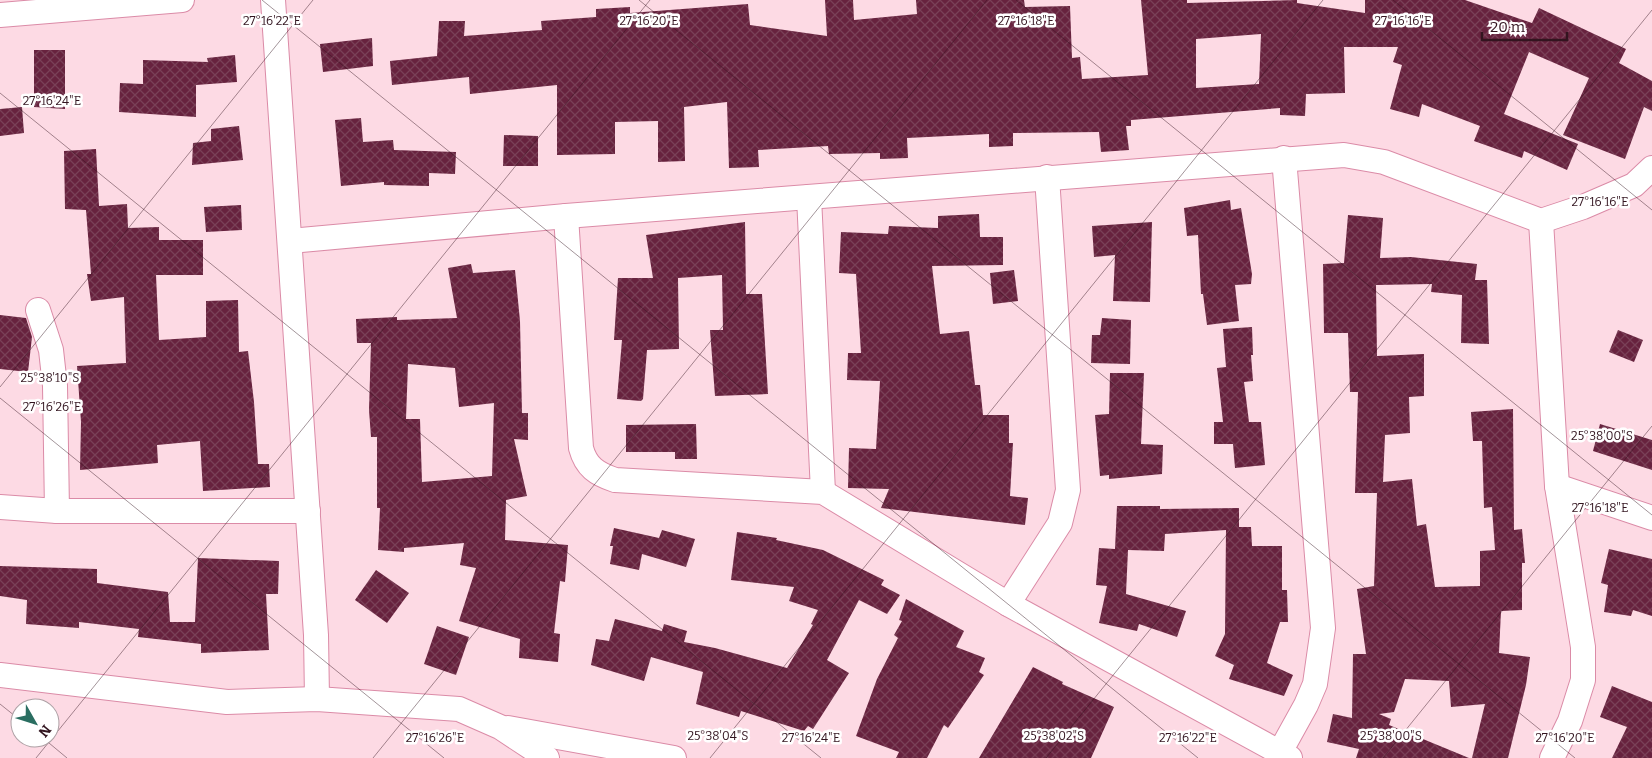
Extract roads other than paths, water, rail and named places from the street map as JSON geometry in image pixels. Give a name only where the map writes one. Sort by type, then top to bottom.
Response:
[{"type":"street","points":[[0,15],[182,0]]},
{"type":"street","points":[[273,0],[316,635],[317,699]]},
{"type":"street","points":[[290,242],[566,216],[1284,158],[1344,155],[1384,162],[1541,221],[1582,207],[1634,185],[1652,168]]},
{"type":"street","points":[[566,216],[580,439],[583,457],[587,465],[603,476],[615,480],[823,492],[1008,604],[1285,755],[1315,684],[1324,628],[1284,158]]},
{"type":"street","points":[[1008,604],[1060,523],[1068,490],[1047,177]]},
{"type":"street","points":[[809,197],[823,492]]},
{"type":"street","points":[[1541,221],[1557,486],[1583,647],[1582,680],[1570,721],[1552,758]]},
{"type":"street","points":[[38,310],[51,350],[55,386],[57,511]]},
{"type":"street","points":[[1557,486],[1652,518]]},
{"type":"street","points":[[0,507],[57,511],[308,511]]},
{"type":"street","points":[[0,675],[227,702],[317,699],[459,709],[500,726],[547,758]]},
{"type":"street","points":[[500,726],[674,758]]}]
